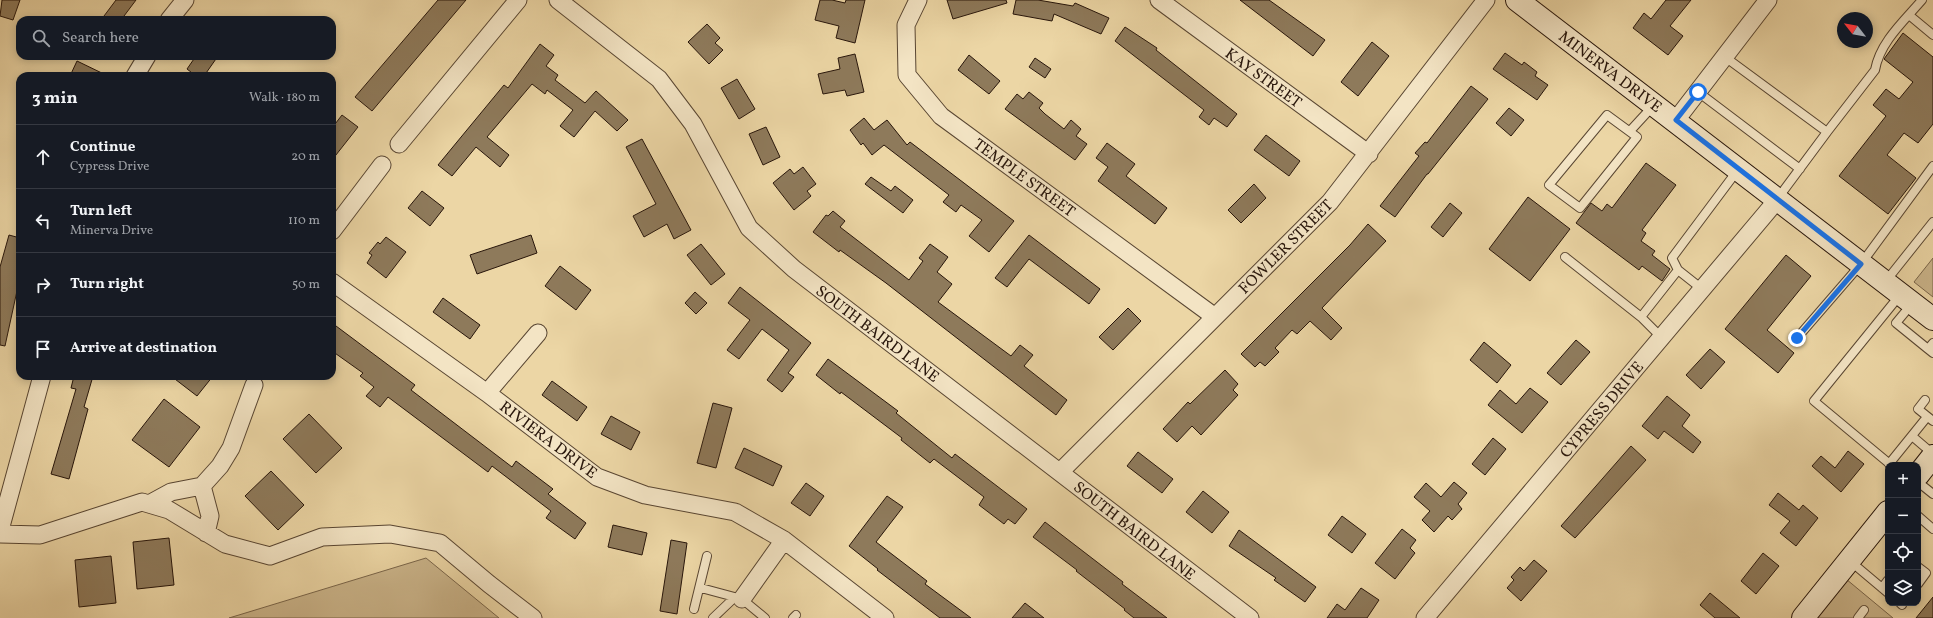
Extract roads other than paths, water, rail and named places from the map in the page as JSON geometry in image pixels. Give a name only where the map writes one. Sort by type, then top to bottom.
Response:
[{"type":"street","points":[[172,16],[185,0]]},
{"type":"street","points":[[399,144],[518,0]]},
{"type":"street","name":"SOUTH BAIRD LANE","points":[[558,0],[658,79],[693,124],[749,228],[794,269],[1250,618]]},
{"type":"street","name":"TEMPLE STREET","points":[[918,0],[906,25],[907,75],[941,116],[1215,317]]},
{"type":"street","name":"KAY STREET","points":[[1159,0],[1369,154]]},
{"type":"street","name":"FOWLER STREET","points":[[1060,472],[1330,202],[1369,154],[1486,0]]},
{"type":"street","name":"MINERVA DRIVE","points":[[1517,0],[1676,120],[1933,319]]},
{"type":"street","points":[[1676,120],[1768,0]]},
{"type":"street","points":[[137,72],[144,60]]},
{"type":"street","points":[[336,220],[382,165]]},
{"type":"street","name":"CYPRESS DRIVE","points":[[1425,618],[1778,199]]},
{"type":"street","name":"RIVIERA DRIVE","points":[[336,285],[487,393],[597,478],[645,495],[735,512],[784,540],[885,618]]},
{"type":"street","points":[[487,393],[538,333]]},
{"type":"street","points":[[0,530],[41,380]]},
{"type":"street","points":[[149,504],[171,492],[202,486],[220,466],[231,448],[254,385]]},
{"type":"street","points":[[1921,471],[1933,455]]},
{"type":"street","points":[[202,486],[210,516],[206,533]]},
{"type":"street","points":[[0,534],[40,535],[142,502],[169,510],[225,544],[270,556],[322,537],[390,534],[440,543],[488,584],[533,618]]},
{"type":"street","points":[[1803,618],[1885,516]]},
{"type":"street","points":[[738,598],[784,540]]},
{"type":"lane","points":[[1778,199],[1875,70],[1877,59],[1885,43],[1922,0]]},
{"type":"lane","points":[[1909,16],[1933,35]]},
{"type":"lane","points":[[1725,57],[1827,132]]},
{"type":"lane","points":[[1698,92],[1800,169]]},
{"type":"lane","points":[[1630,131],[1654,104]]},
{"type":"lane","points":[[1607,115],[1630,131],[1637,137],[1580,208],[1550,185],[1607,115]]},
{"type":"lane","points":[[1797,338],[1861,264],[1933,166]]},
{"type":"lane","points":[[1702,289],[1678,270],[1672,258],[1739,169]]},
{"type":"lane","points":[[1888,462],[1814,402],[1900,293],[1933,222]]},
{"type":"lane","points":[[1565,257],[1641,317],[1661,337]]},
{"type":"lane","points":[[1641,317],[1678,270]]},
{"type":"lane","points":[[1900,293],[1896,323],[1931,348]]},
{"type":"lane","points":[[1892,462],[1912,436],[1930,419],[1918,409],[1925,400]]},
{"type":"lane","points":[[1912,436],[1933,455]]},
{"type":"lane","points":[[1921,484],[1933,494]]},
{"type":"lane","points":[[1921,519],[1933,529]]},
{"type":"lane","points":[[694,609],[701,588],[707,556]]},
{"type":"lane","points":[[1849,561],[1885,591]]},
{"type":"lane","points":[[1921,570],[1926,574],[1921,580]]},
{"type":"lane","points":[[701,588],[738,598],[765,618]]},
{"type":"lane","points":[[713,618],[738,598]]},
{"type":"lane","points":[[1858,618],[1864,610]]}]
